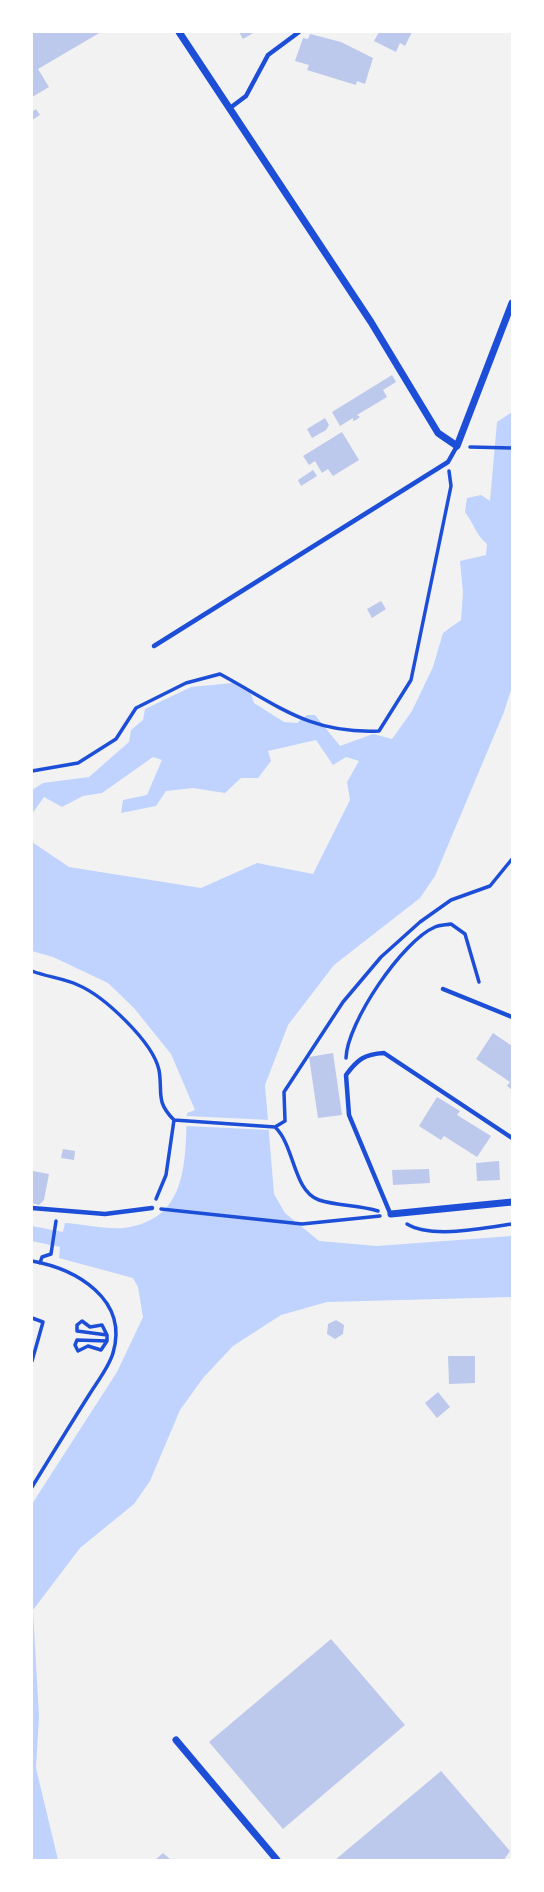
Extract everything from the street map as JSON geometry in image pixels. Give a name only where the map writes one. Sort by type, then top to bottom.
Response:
[{"type":"street","points":[[179,32],[371,322],[438,433],[457,446],[513,303]]},
{"type":"street","points":[[391,1214],[513,1202]]},
{"type":"street","points":[[176,1740],[278,1860]]},
{"type":"lane","points":[[230,108],[246,96],[268,55],[299,32]]},
{"type":"lane","points":[[154,646],[448,462],[457,446]]},
{"type":"lane","points":[[443,989],[513,1017]]},
{"type":"lane","points":[[391,1214],[349,1115],[346,1075],[356,1061],[367,1054],[384,1053],[513,1138]]},
{"type":"lane","points":[[32,1208],[106,1214],[152,1208]]},
{"type":"path","points":[[472,447],[513,448]]},
{"type":"path","points":[[32,771],[78,763],[116,739],[136,708],[186,683],[220,674],[303,721],[347,732],[379,731],[411,680],[451,486],[448,462]]},
{"type":"path","points":[[32,971],[81,986],[110,1005],[124,1019],[159,1068],[159,1097],[165,1111],[174,1120],[275,1127],[285,1121],[284,1091],[301,1063],[343,1002],[381,957],[420,922],[451,900],[490,886],[513,859]]},
{"type":"path","points":[[346,1075],[346,1053],[363,1009],[404,952],[434,927],[451,924],[465,934],[479,982]]},
{"type":"path","points":[[174,1120],[166,1175],[152,1208],[302,1224],[391,1214]]},
{"type":"path","points":[[275,1127],[287,1144],[300,1182],[312,1197],[391,1214],[416,1230],[448,1231],[513,1224]]},
{"type":"path","points":[[40,1263],[42,1257],[49,1256],[51,1252],[56,1223]]},
{"type":"path","points":[[32,1261],[75,1273],[107,1300],[116,1325],[113,1353],[32,1487]]},
{"type":"path","points":[[32,1318],[43,1322],[32,1361]]},
{"type":"path","points":[[107,1338],[80,1339],[75,1346],[78,1351],[88,1346],[99,1351],[106,1346],[107,1338],[102,1325],[90,1327],[82,1321],[77,1325],[77,1331],[81,1333],[107,1338],[114,1339]]},
{"type":"water","points":[[512,412],[512,687],[504,712],[435,876],[420,898],[334,965],[288,1025],[265,1085],[274,1194],[285,1213],[319,1241],[377,1246],[512,1236],[512,1297],[327,1302],[281,1315],[233,1346],[203,1378],[180,1410],[150,1481],[134,1504],[80,1548],[33,1610],[39,1717],[36,1768],[58,1860],[32,1860],[32,1504],[117,1372],[143,1317],[138,1287],[133,1278],[59,1258],[60,1247],[32,1241],[32,1226],[63,1232],[65,1223],[123,1228],[149,1221],[163,1211],[180,1184],[187,1113],[195,1110],[171,1054],[134,1008],[108,983],[53,957],[32,951],[32,842],[69,867],[201,888],[257,863],[313,874],[350,800],[347,782],[359,761],[346,757],[333,765],[316,740],[268,751],[271,761],[258,778],[241,778],[225,793],[193,788],[166,791],[156,806],[121,813],[123,800],[147,795],[162,760],[153,757],[102,793],[83,796],[62,807],[44,797],[32,814],[32,790],[43,783],[89,777],[129,742],[131,730],[143,720],[145,709],[191,687],[233,683],[251,694],[254,703],[284,722],[297,723],[307,715],[315,715],[340,746],[373,734],[392,739],[412,711],[433,667],[443,633],[461,620],[463,593],[460,561],[486,555],[487,544],[465,512],[467,498],[481,495],[490,501],[497,422]]},
{"type":"pier","points":[[187,1116],[270,1120],[270,1130],[186,1126]]},
{"type":"building","points":[[32,32],[101,32],[38,69],[49,87],[32,97]]},
{"type":"building","points":[[239,32],[255,32],[243,39]]},
{"type":"building","points":[[379,32],[412,32],[405,46],[400,43],[396,52],[374,41]]},
{"type":"building","points":[[310,34],[341,42],[373,58],[365,84],[357,81],[356,85],[307,70],[309,65],[295,61],[303,38],[308,39]]},
{"type":"building","points":[[36,109],[40,115],[32,120],[32,112]]},
{"type":"building","points":[[392,375],[396,382],[383,390],[387,397],[357,415],[360,417],[356,420],[353,421],[353,418],[340,426],[332,412]]},
{"type":"building","points":[[325,418],[329,425],[326,430],[312,438],[307,429]]},
{"type":"building","points":[[342,432],[359,460],[333,476],[328,469],[322,473],[315,461],[309,465],[303,456]]},
{"type":"building","points":[[313,470],[317,476],[301,486],[298,480]]},
{"type":"building","points":[[381,601],[386,609],[372,618],[367,609]]},
{"type":"building","points":[[493,1033],[512,1046],[512,1090],[507,1086],[510,1082],[476,1059]]},
{"type":"building","points":[[333,1053],[342,1115],[318,1118],[309,1057]]},
{"type":"building","points":[[437,1097],[460,1111],[457,1115],[491,1136],[477,1157],[444,1136],[441,1140],[419,1126]]},
{"type":"building","points":[[63,1149],[75,1151],[74,1160],[61,1158]]},
{"type":"building","points":[[499,1161],[500,1180],[477,1181],[476,1163]]},
{"type":"building","points":[[429,1169],[430,1183],[393,1185],[392,1170]]},
{"type":"building","points":[[33,1171],[49,1174],[44,1200],[39,1205],[32,1203]]},
{"type":"building","points":[[336,1320],[344,1325],[343,1334],[335,1339],[327,1334],[328,1324]]},
{"type":"building","points":[[448,1356],[475,1356],[475,1383],[449,1384]]},
{"type":"building","points":[[438,1392],[450,1407],[437,1418],[425,1403]]},
{"type":"building","points":[[331,1639],[405,1725],[283,1829],[209,1742]]},
{"type":"building","points":[[441,1771],[510,1851],[504,1860],[335,1860]]},
{"type":"building","points":[[163,1853],[171,1860],[155,1860]]}]
